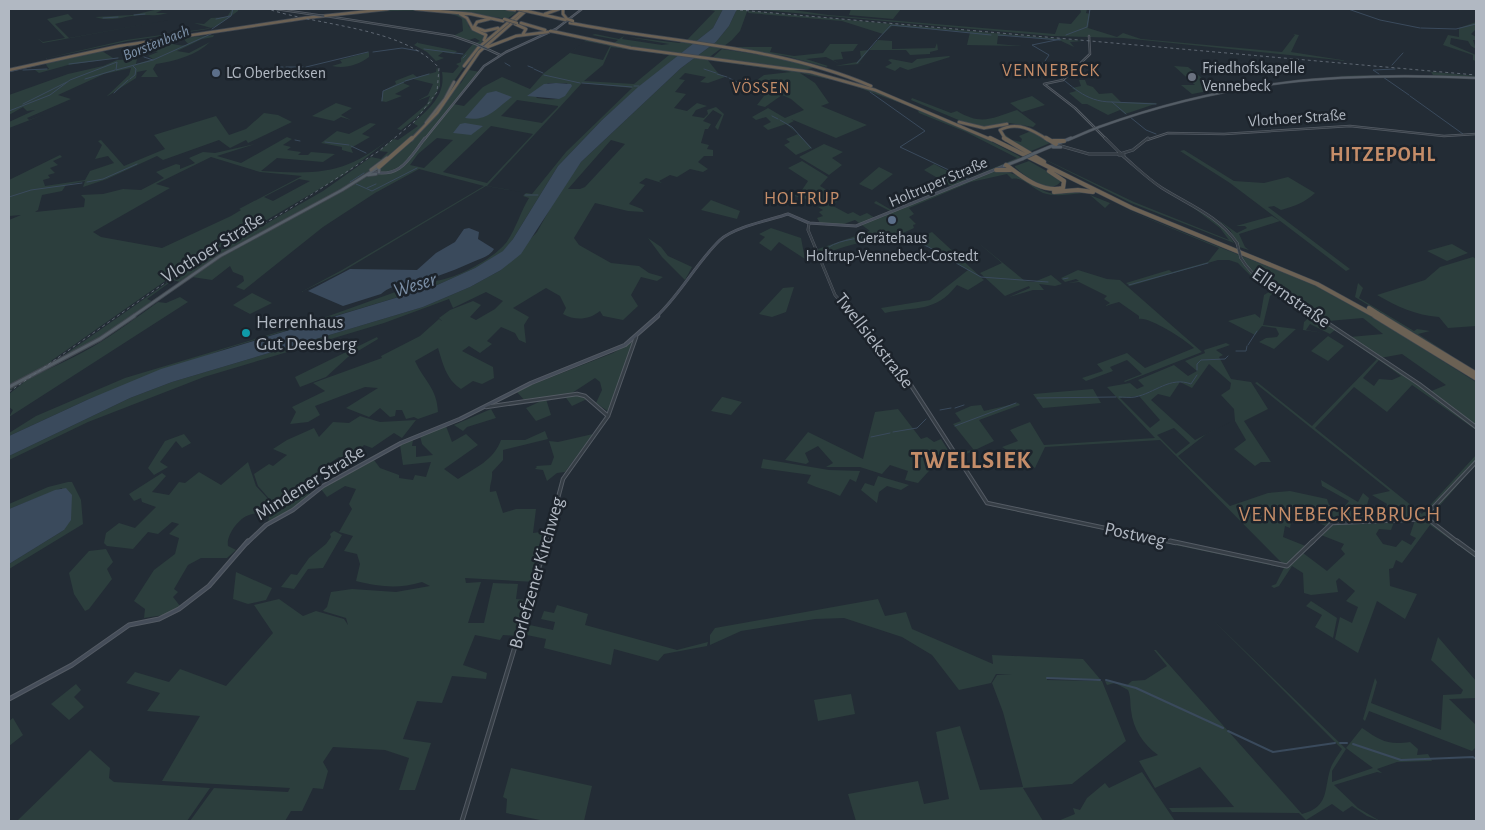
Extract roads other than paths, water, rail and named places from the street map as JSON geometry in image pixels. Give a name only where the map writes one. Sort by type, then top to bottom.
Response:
[{"type":"highway","points":[[9,69],[119,46],[358,9]]},
{"type":"highway","points":[[303,17],[388,9]]},
{"type":"highway","points":[[415,9],[447,11],[503,22]]},
{"type":"highway","points":[[430,9],[473,13],[503,22],[516,23],[620,46],[804,71],[875,90],[970,129],[1113,200]]},
{"type":"highway","points":[[507,9],[528,10],[548,14],[561,9],[566,20]]},
{"type":"highway","points":[[498,20],[482,20],[476,23],[474,27],[487,31],[528,10],[586,26],[633,36],[772,55],[827,68],[959,122],[1130,205],[1324,284],[1379,314],[1476,374]]},
{"type":"highway","points":[[466,65],[504,29],[528,10]]},
{"type":"highway","points":[[371,171],[408,141],[424,125],[445,99],[466,65],[495,36],[528,10]]},
{"type":"highway","points":[[447,11],[465,16],[472,29],[486,35],[486,39],[477,46]]},
{"type":"highway","points":[[379,166],[412,140],[438,113],[477,46],[503,22]]},
{"type":"highway","points":[[571,22],[586,26]]},
{"type":"highway","points":[[504,29],[503,34],[511,36],[526,32],[524,27],[516,23]]},
{"type":"highway","points":[[481,51],[500,41],[533,32],[552,32]]},
{"type":"highway","points":[[959,122],[984,128],[1016,125],[1057,144]]},
{"type":"highway","points":[[1048,164],[1003,138],[1000,130],[1007,126],[1021,127],[1057,144]]},
{"type":"highway","points":[[1053,141],[1064,141]]},
{"type":"highway","points":[[1005,166],[1044,188],[1056,190],[1065,186],[1060,178],[1013,150]]},
{"type":"highway","points":[[1005,166],[1050,192],[1083,190],[1113,200],[1287,270],[1333,292],[1476,378]]},
{"type":"highway","points":[[996,170],[1011,170]]},
{"type":"main road","points":[[371,171],[389,175],[398,171],[477,73],[501,55],[556,29],[582,9]]},
{"type":"main road","points":[[1005,166],[1099,127],[1171,102],[1251,85],[1359,76],[1476,78]]},
{"type":"main road","points":[[1048,148],[1062,147]]},
{"type":"main road","points":[[378,173],[379,166]]},
{"type":"main road","points":[[371,171],[379,166]]},
{"type":"main road","name":"Holtruper Straße","points":[[628,343],[677,295],[712,248],[724,237],[736,230],[788,214],[809,223],[848,227],[861,225],[1005,166]]},
{"type":"main road","name":"Vlothoer Straße","points":[[9,387],[76,353],[115,330],[220,256],[328,197],[371,171]]},
{"type":"main road","name":"Vlothoer Straße","points":[[328,197],[371,171]]},
{"type":"main road","points":[[362,177],[378,173]]},
{"type":"main road","name":"Mindener Straße","points":[[9,699],[80,660],[129,625],[159,619],[179,610],[215,579],[251,538],[266,525],[293,510],[323,486],[401,443],[486,406],[531,383],[618,349],[628,343]]},
{"type":"street","points":[[276,9],[454,36],[501,55]]},
{"type":"street","name":"Ellernstraße","points":[[1089,36],[1091,52],[1064,79],[1044,84],[1075,108],[1118,153],[1123,154],[1162,188],[1220,222],[1230,231],[1237,243],[1241,258],[1249,270],[1262,282],[1319,317],[1476,427]]},
{"type":"street","name":"Vlothoer Straße","points":[[1123,154],[1133,150],[1150,137],[1168,133],[1224,134],[1357,126],[1437,136],[1476,134]]},
{"type":"street","points":[[1057,144],[1069,149]]},
{"type":"street","points":[[1057,144],[1094,155],[1118,153]]},
{"type":"street","name":"Twellsiekstraße","points":[[809,223],[808,230],[835,295],[905,376],[987,503]]},
{"type":"street","name":"Borlefzener Kirchweg","points":[[462,821],[535,585],[563,479],[608,416],[636,337]]},
{"type":"street","points":[[486,406],[497,408],[577,394],[585,396],[608,416]]},
{"type":"street","points":[[1476,462],[1428,513],[1428,519],[1476,555]]},
{"type":"street","name":"Postweg","points":[[987,503],[1283,566],[1291,563],[1332,522],[1428,519]]},
{"type":"water","points":[[723,9],[737,9],[729,26],[716,42],[681,68],[581,162],[521,254],[501,270],[470,287],[423,307],[172,382],[130,398],[9,456],[9,436],[89,399],[161,369],[435,286],[475,268],[503,251],[513,239],[558,166],[602,120],[638,87],[713,28]]},
{"type":"water","points":[[544,84],[571,84],[572,86],[565,96],[559,99],[527,96]]},
{"type":"water","points":[[496,91],[512,97],[485,117],[465,118],[487,93]]},
{"type":"water","points":[[460,124],[483,126],[471,135],[453,133]]},
{"type":"water","points":[[469,228],[479,232],[478,239],[494,249],[486,256],[435,277],[393,287],[381,294],[343,306],[308,291],[350,269],[417,270],[436,253],[455,242],[464,229]]},
{"type":"water","points":[[66,488],[72,495],[71,520],[64,530],[9,564],[9,509],[55,490]]},
{"type":"waterway","name":"Borstenbach","points":[[212,29],[231,16],[233,9]]},
{"type":"waterway","points":[[1066,35],[1087,27],[1090,9]]},
{"type":"waterway","points":[[1348,9],[1380,20],[1420,28]]},
{"type":"waterway","points":[[134,15],[145,14]]},
{"type":"waterway","name":"Borstenbach","points":[[216,19],[230,16]]},
{"type":"waterway","points":[[103,18],[118,17]]},
{"type":"waterway","points":[[1421,28],[1456,29],[1476,24]]},
{"type":"waterway","points":[[878,39],[891,25],[991,35]]},
{"type":"waterway","name":"Borstenbach","points":[[153,60],[213,33]]},
{"type":"waterway","points":[[998,35],[1057,40]]},
{"type":"waterway","points":[[857,63],[877,40]]},
{"type":"waterway","points":[[1045,61],[1049,55],[1032,45],[1057,40]]},
{"type":"waterway","points":[[373,52],[402,48],[419,51]]},
{"type":"waterway","points":[[424,49],[463,54]]},
{"type":"waterway","points":[[306,67],[368,52]]},
{"type":"waterway","points":[[1392,65],[1403,53]]},
{"type":"waterway","points":[[463,58],[466,55]]},
{"type":"waterway","points":[[127,57],[132,57]]},
{"type":"waterway","name":"Borstenbach","points":[[144,57],[153,60]]},
{"type":"waterway","points":[[69,64],[118,58]]},
{"type":"waterway","name":"Borstenbach","points":[[9,111],[50,95],[70,80],[117,62],[116,70],[153,60]]},
{"type":"waterway","points":[[505,63],[510,66]]},
{"type":"waterway","points":[[1043,63],[1043,68],[1048,70]]},
{"type":"waterway","points":[[9,72],[42,64]]},
{"type":"waterway","points":[[130,79],[135,75],[136,69],[133,66]]},
{"type":"waterway","points":[[528,66],[533,68]]},
{"type":"waterway","points":[[286,67],[303,67]]},
{"type":"waterway","points":[[23,70],[47,69]]},
{"type":"waterway","points":[[534,69],[543,73]]},
{"type":"waterway","points":[[704,69],[716,73]]},
{"type":"waterway","points":[[1379,74],[1373,70],[1395,69]]},
{"type":"waterway","points":[[85,79],[115,70]]},
{"type":"waterway","points":[[1052,71],[1086,96],[1112,102]]},
{"type":"waterway","points":[[405,81],[429,74]]},
{"type":"waterway","points":[[717,74],[727,77]]},
{"type":"waterway","points":[[544,75],[580,83]]},
{"type":"waterway","points":[[1383,77],[1409,95]]},
{"type":"waterway","points":[[729,78],[741,84]]},
{"type":"waterway","points":[[114,93],[128,80]]},
{"type":"waterway","name":"Borstenbach","points":[[23,104],[67,82]]},
{"type":"waterway","points":[[382,101],[383,91],[404,82]]},
{"type":"waterway","points":[[582,83],[632,87]]},
{"type":"waterway","points":[[634,86],[639,86]]},
{"type":"waterway","points":[[870,92],[925,131],[900,147],[968,179]]},
{"type":"waterway","points":[[1410,96],[1463,134]]},
{"type":"waterway","points":[[1112,102],[1156,104]]},
{"type":"waterway","points":[[1112,102],[1126,114]]},
{"type":"waterway","points":[[772,116],[778,119]]},
{"type":"waterway","points":[[1130,117],[1146,130],[1156,134]]},
{"type":"waterway","points":[[780,120],[792,127],[811,148]]},
{"type":"waterway","points":[[295,140],[300,141]]},
{"type":"waterway","points":[[325,142],[349,145]]},
{"type":"waterway","points":[[351,146],[366,153]]},
{"type":"waterway","points":[[87,182],[103,179],[137,164]]},
{"type":"waterway","points":[[356,184],[372,191],[417,168]]},
{"type":"waterway","points":[[350,182],[364,173]]},
{"type":"waterway","points":[[9,197],[31,190],[82,183]]},
{"type":"waterway","points":[[367,188],[376,184]]},
{"type":"waterway","points":[[525,195],[538,195]]},
{"type":"waterway","points":[[821,254],[828,247],[839,242],[868,237],[883,237],[920,243],[954,262]]},
{"type":"waterway","points":[[956,263],[981,277],[1048,282]]},
{"type":"waterway","points":[[1129,285],[1208,263]]},
{"type":"waterway","points":[[1063,279],[1068,278]]},
{"type":"waterway","points":[[1248,345],[1257,331]]},
{"type":"waterway","points":[[1236,351],[1246,351],[1247,346]]},
{"type":"waterway","points":[[1197,370],[1197,364],[1201,360],[1225,359],[1228,356]]},
{"type":"waterway","points":[[1119,397],[1135,397],[1176,382],[1191,384],[1197,375]]},
{"type":"waterway","points":[[1037,398],[1116,397]]},
{"type":"waterway","points":[[955,426],[1016,403]]},
{"type":"waterway","points":[[955,408],[964,405]]},
{"type":"waterway","points":[[940,410],[951,408]]},
{"type":"waterway","points":[[893,432],[917,428],[926,419]]},
{"type":"waterway","points":[[871,437],[890,433]]},
{"type":"waterway","points":[[1047,678],[1100,680]]},
{"type":"waterway","points":[[1106,680],[1136,688],[1223,728]]},
{"type":"waterway","points":[[1228,731],[1273,752],[1335,743]]},
{"type":"waterway","points":[[1340,743],[1347,743]]},
{"type":"waterway","points":[[1353,744],[1401,760],[1473,757],[1476,759]]},
{"type":"railway","points":[[9,392],[179,273],[286,211],[379,151],[415,121],[437,92],[439,68],[423,54],[404,44],[383,36],[268,9]]},
{"type":"railway","points":[[728,9],[1476,75]]},
{"type":"place","name":"LG Oberbecksen","points":[[216,73]]},
{"type":"place","name":"Friedhofskapelle Vennebeck","points":[[1192,77]]},
{"type":"place","name":"Gerätehaus Holtrup-Vennebeck-Costedt","points":[[892,220]]},
{"type":"place","name":"Herrenhaus Gut Deesberg","points":[[246,333]]},
{"type":"district","name":"VENNEBECK","points":[[1051,71]]},
{"type":"district","name":"VÖSSEN","points":[[761,88]]},
{"type":"district","name":"HITZEPOHL","points":[[1383,155]]},
{"type":"district","name":"HOLTRUP","points":[[802,199]]},
{"type":"district","name":"TWELLSIEK","points":[[971,461]]},
{"type":"district","name":"VENNEBECKERBRUCH","points":[[1340,514]]},
{"type":"water label","name":"Weser","points":[[415,285]]}]
